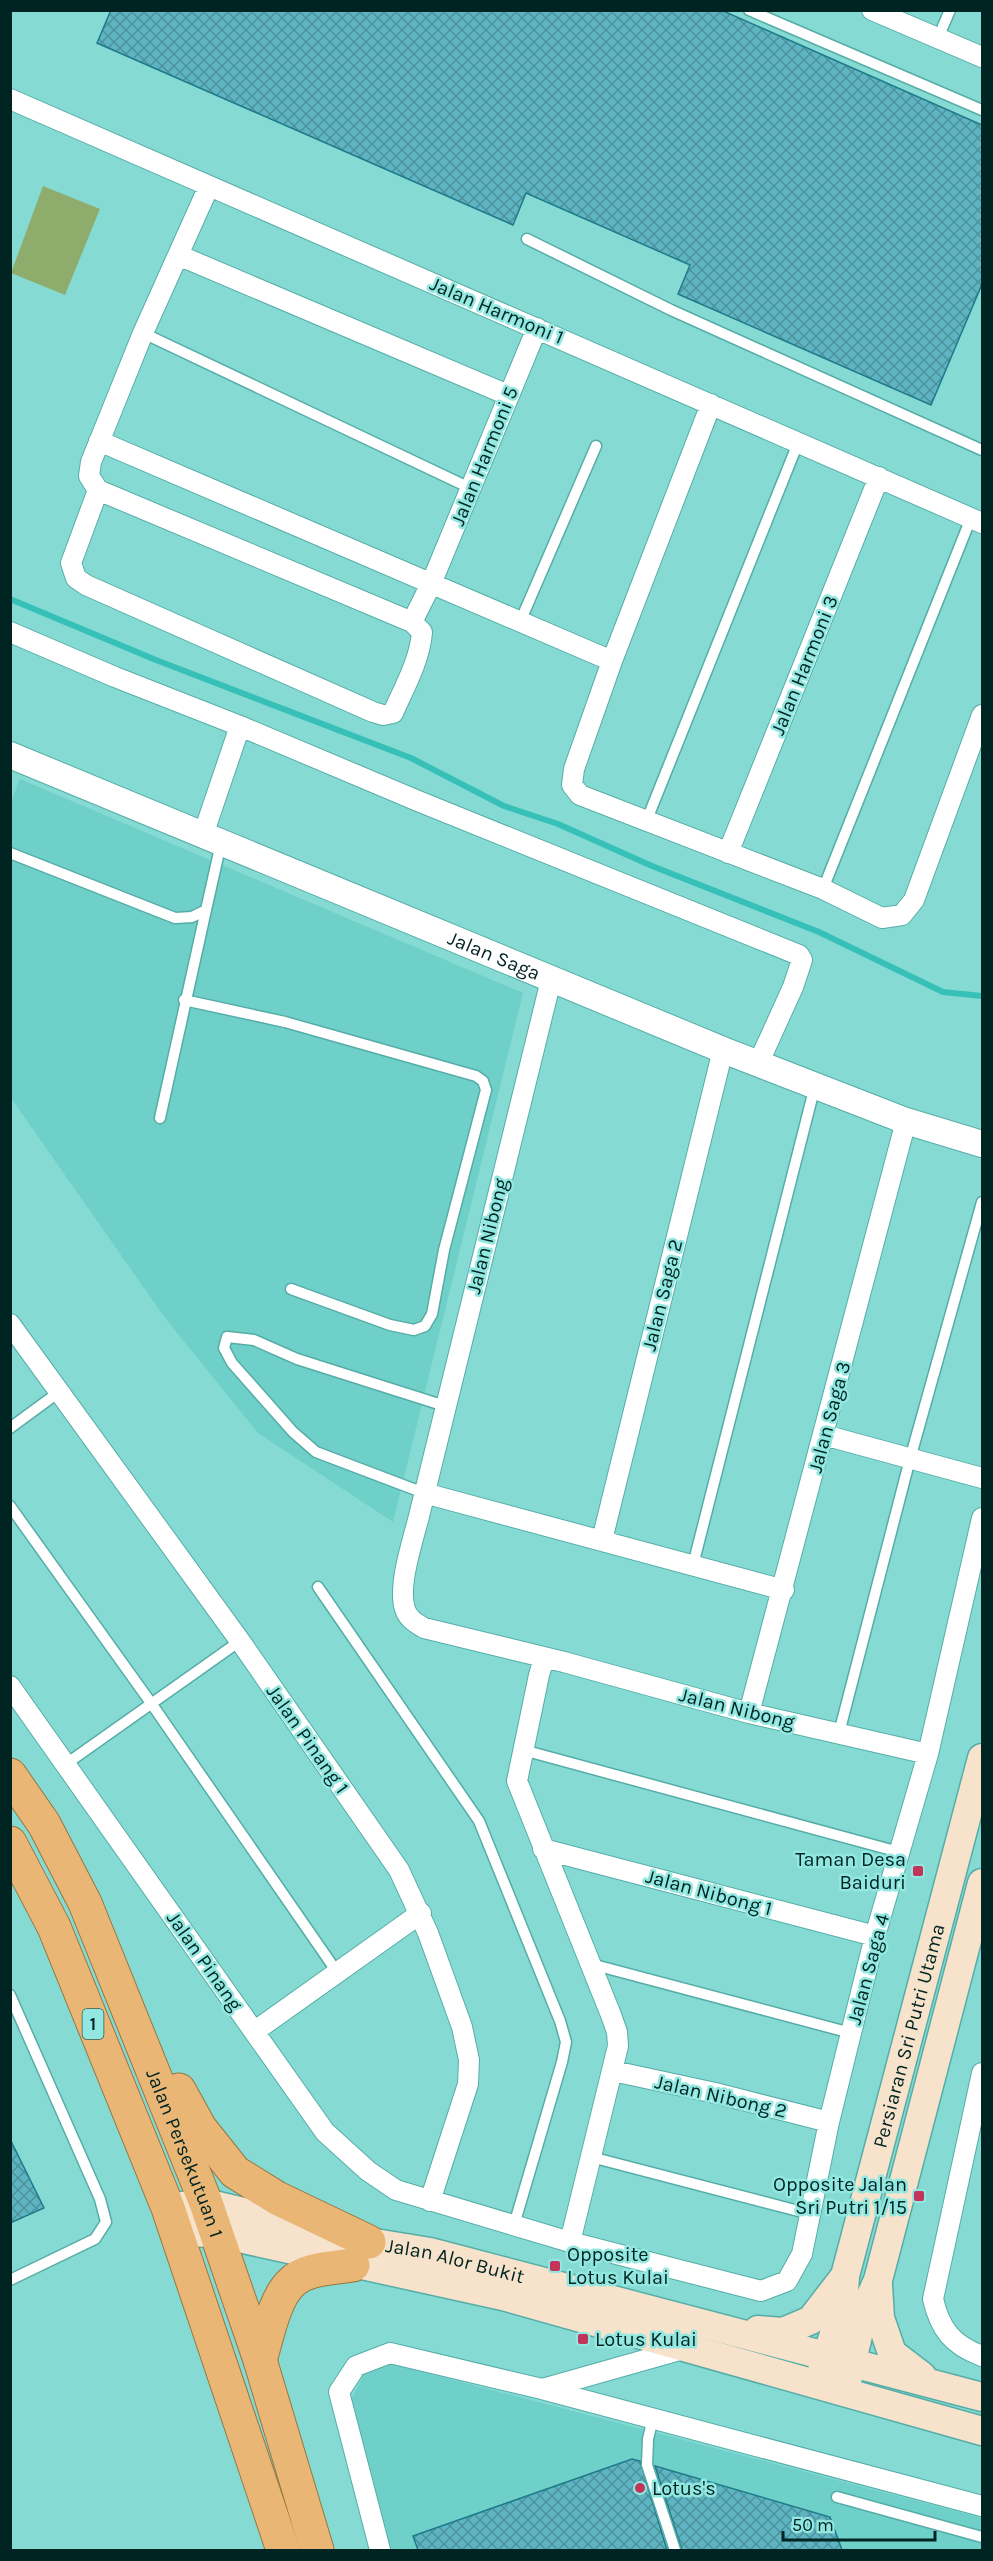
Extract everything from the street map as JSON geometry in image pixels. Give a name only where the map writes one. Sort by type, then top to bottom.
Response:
[{"type":"highway","name":"Jalan Persekutuan 1","points":[[10,1775],[44,1824],[85,1903],[211,2218],[260,2360],[317,2550]]},
{"type":"highway","name":"Jalan Persekutuan 1","points":[[10,1843],[54,1927],[172,2220],[283,2550]]},
{"type":"highway","points":[[85,1903],[200,2128],[235,2172],[361,2253]]},
{"type":"highway","points":[[260,2360],[276,2308],[291,2282],[361,2253]]},
{"type":"main road","name":"Persiaran Sri Putri Utama","points":[[831,2388],[839,2359],[845,2276],[982,1758]]},
{"type":"main road","name":"Persiaran Sri Putri Utama","points":[[839,2359],[878,2280],[982,1883]]},
{"type":"main road","name":"Jalan Alor Bukit","points":[[172,2220],[211,2218],[361,2253],[503,2296],[982,2431]]},
{"type":"main road","name":"Jalan Alor Bukit","points":[[361,2253],[430,2252],[982,2397]]},
{"type":"main road","points":[[706,2324],[783,2332],[811,2320],[845,2276]]},
{"type":"main road","points":[[878,2280],[880,2319],[892,2353],[932,2384]]},
{"type":"street","points":[[873,10],[982,57]]},
{"type":"street","name":"Jalan Harmoni 1","points":[[10,99],[976,520]]},
{"type":"street","points":[[98,490],[71,563],[76,578],[98,591],[373,712],[383,715],[393,713],[422,639],[422,633],[412,622],[98,490],[89,476],[91,462],[143,333],[209,186]]},
{"type":"street","points":[[178,255],[508,395]]},
{"type":"street","name":"Jalan Harmoni 5","points":[[412,622],[431,584],[537,327]]},
{"type":"street","points":[[711,404],[612,662],[574,769],[572,785],[580,795],[823,889],[882,918],[902,915],[914,900],[982,715]]},
{"type":"street","points":[[99,441],[612,662]]},
{"type":"street","name":"Jalan Harmoni 3","points":[[728,853],[879,477]]},
{"type":"street","points":[[10,632],[418,801],[799,955],[802,960],[793,987],[758,1064]]},
{"type":"street","points":[[212,839],[240,726]]},
{"type":"street","name":"Jalan Saga","points":[[10,755],[723,1050],[906,1121],[982,1144]]},
{"type":"street","name":"Jalan Nibong","points":[[551,980],[424,1493],[404,1586],[406,1610],[413,1622],[424,1628],[546,1660],[564,1662],[749,1713],[928,1754]]},
{"type":"street","name":"Jalan Saga 2","points":[[602,1540],[723,1050]]},
{"type":"street","name":"Jalan Saga 3","points":[[749,1713],[784,1590],[906,1121]]},
{"type":"street","name":"Jalan Pinang 1","points":[[10,1324],[240,1641],[399,1870],[421,1913],[462,2027],[470,2060],[468,2084],[430,2201]]},
{"type":"street","points":[[824,1435],[982,1478]]},
{"type":"street","points":[[424,1493],[784,1590]]},
{"type":"street","name":"Jalan Saga 4","points":[[788,2281],[802,2254],[829,2122],[875,1936],[928,1754],[982,1518]]},
{"type":"street","points":[[546,1660],[539,1675],[517,1781],[617,2032],[618,2046],[570,2242]]},
{"type":"street","name":"Jalan Pinang","points":[[10,1686],[313,2115],[332,2140],[368,2171],[396,2190],[570,2242],[761,2291],[788,2281]]},
{"type":"street","name":"Jalan Nibong 1","points":[[543,1848],[875,1936]]},
{"type":"street","points":[[255,2031],[421,1913]]},
{"type":"street","name":"Jalan Nibong 2","points":[[613,2071],[715,2093],[829,2122]]},
{"type":"street","points":[[982,2073],[933,2299],[938,2322],[951,2338],[982,2356]]},
{"type":"street","points":[[542,2389],[687,2348]]},
{"type":"street","points":[[380,2550],[339,2392],[356,2366],[390,2353],[542,2389],[982,2506]]},
{"type":"lane","points":[[749,10],[982,111]]},
{"type":"lane","points":[[938,39],[950,10]]},
{"type":"lane","points":[[527,239],[681,315],[982,450]]},
{"type":"lane","points":[[143,333],[470,489]]},
{"type":"lane","points":[[646,822],[798,443]]},
{"type":"lane","points":[[520,622],[596,446]]},
{"type":"lane","points":[[823,889],[976,520]]},
{"type":"lane","points":[[160,1118],[184,1000],[206,910],[212,839]]},
{"type":"lane","points":[[10,853],[175,918],[192,917],[206,910]]},
{"type":"lane","points":[[184,1000],[285,1022],[476,1076],[485,1085],[486,1090],[444,1250],[432,1314],[425,1326],[414,1330],[390,1325],[291,1289]]},
{"type":"lane","points":[[693,1565],[815,1086]]},
{"type":"lane","points":[[839,1733],[910,1459],[982,1202]]},
{"type":"lane","points":[[424,1493],[316,1452],[293,1432],[232,1363],[224,1348],[227,1337],[254,1340],[297,1359],[446,1406]]},
{"type":"lane","points":[[10,1428],[59,1392]]},
{"type":"lane","points":[[10,1506],[151,1703],[337,1972]]},
{"type":"lane","points":[[318,1587],[479,1821],[560,2021],[566,2042],[562,2062],[514,2225]]},
{"type":"lane","points":[[66,1764],[240,1641]]},
{"type":"lane","points":[[523,1749],[899,1852]]},
{"type":"lane","points":[[591,1964],[851,2033]]},
{"type":"lane","points":[[10,1995],[100,2199],[106,2222],[95,2239],[10,2280]]},
{"type":"lane","points":[[591,2157],[810,2214]]},
{"type":"lane","points":[[653,2418],[648,2439],[647,2465],[675,2550]]},
{"type":"lane","points":[[837,2497],[982,2537]]},
{"type":"shaded area","points":[[20,779],[523,993],[393,1522],[258,1433],[165,1318],[11,1098],[10,804]]},
{"type":"shaded area","points":[[389,2363],[982,2518],[982,2550],[389,2550],[350,2402],[364,2374]]},
{"type":"green space","points":[[43,186],[100,209],[65,295],[11,273]]},
{"type":"building","points":[[111,10],[721,10],[982,125],[982,284],[931,405],[678,294],[690,265],[526,193],[513,225],[97,43]]},
{"type":"building","points":[[10,2139],[44,2208],[10,2223]]},
{"type":"building","points":[[632,2459],[640,2461],[667,2550],[418,2550],[413,2536]]},
{"type":"building","points":[[655,2466],[830,2517],[842,2550],[682,2550]]},
{"type":"waterway","points":[[10,599],[156,660],[411,758],[504,806],[558,824],[652,866],[819,932],[943,992],[982,996]]},
{"type":"place","name":"Taman Desa Baiduri","points":[[918,1871]]},
{"type":"place","name":"Opposite Jalan Sri Putri 1/15","points":[[919,2196]]},
{"type":"place","name":"Opposite Lotus Kulai","points":[[555,2266]]},
{"type":"place","name":"Lotus Kulai","points":[[583,2339]]},
{"type":"place","name":"Lotus's","points":[[640,2488]]}]
